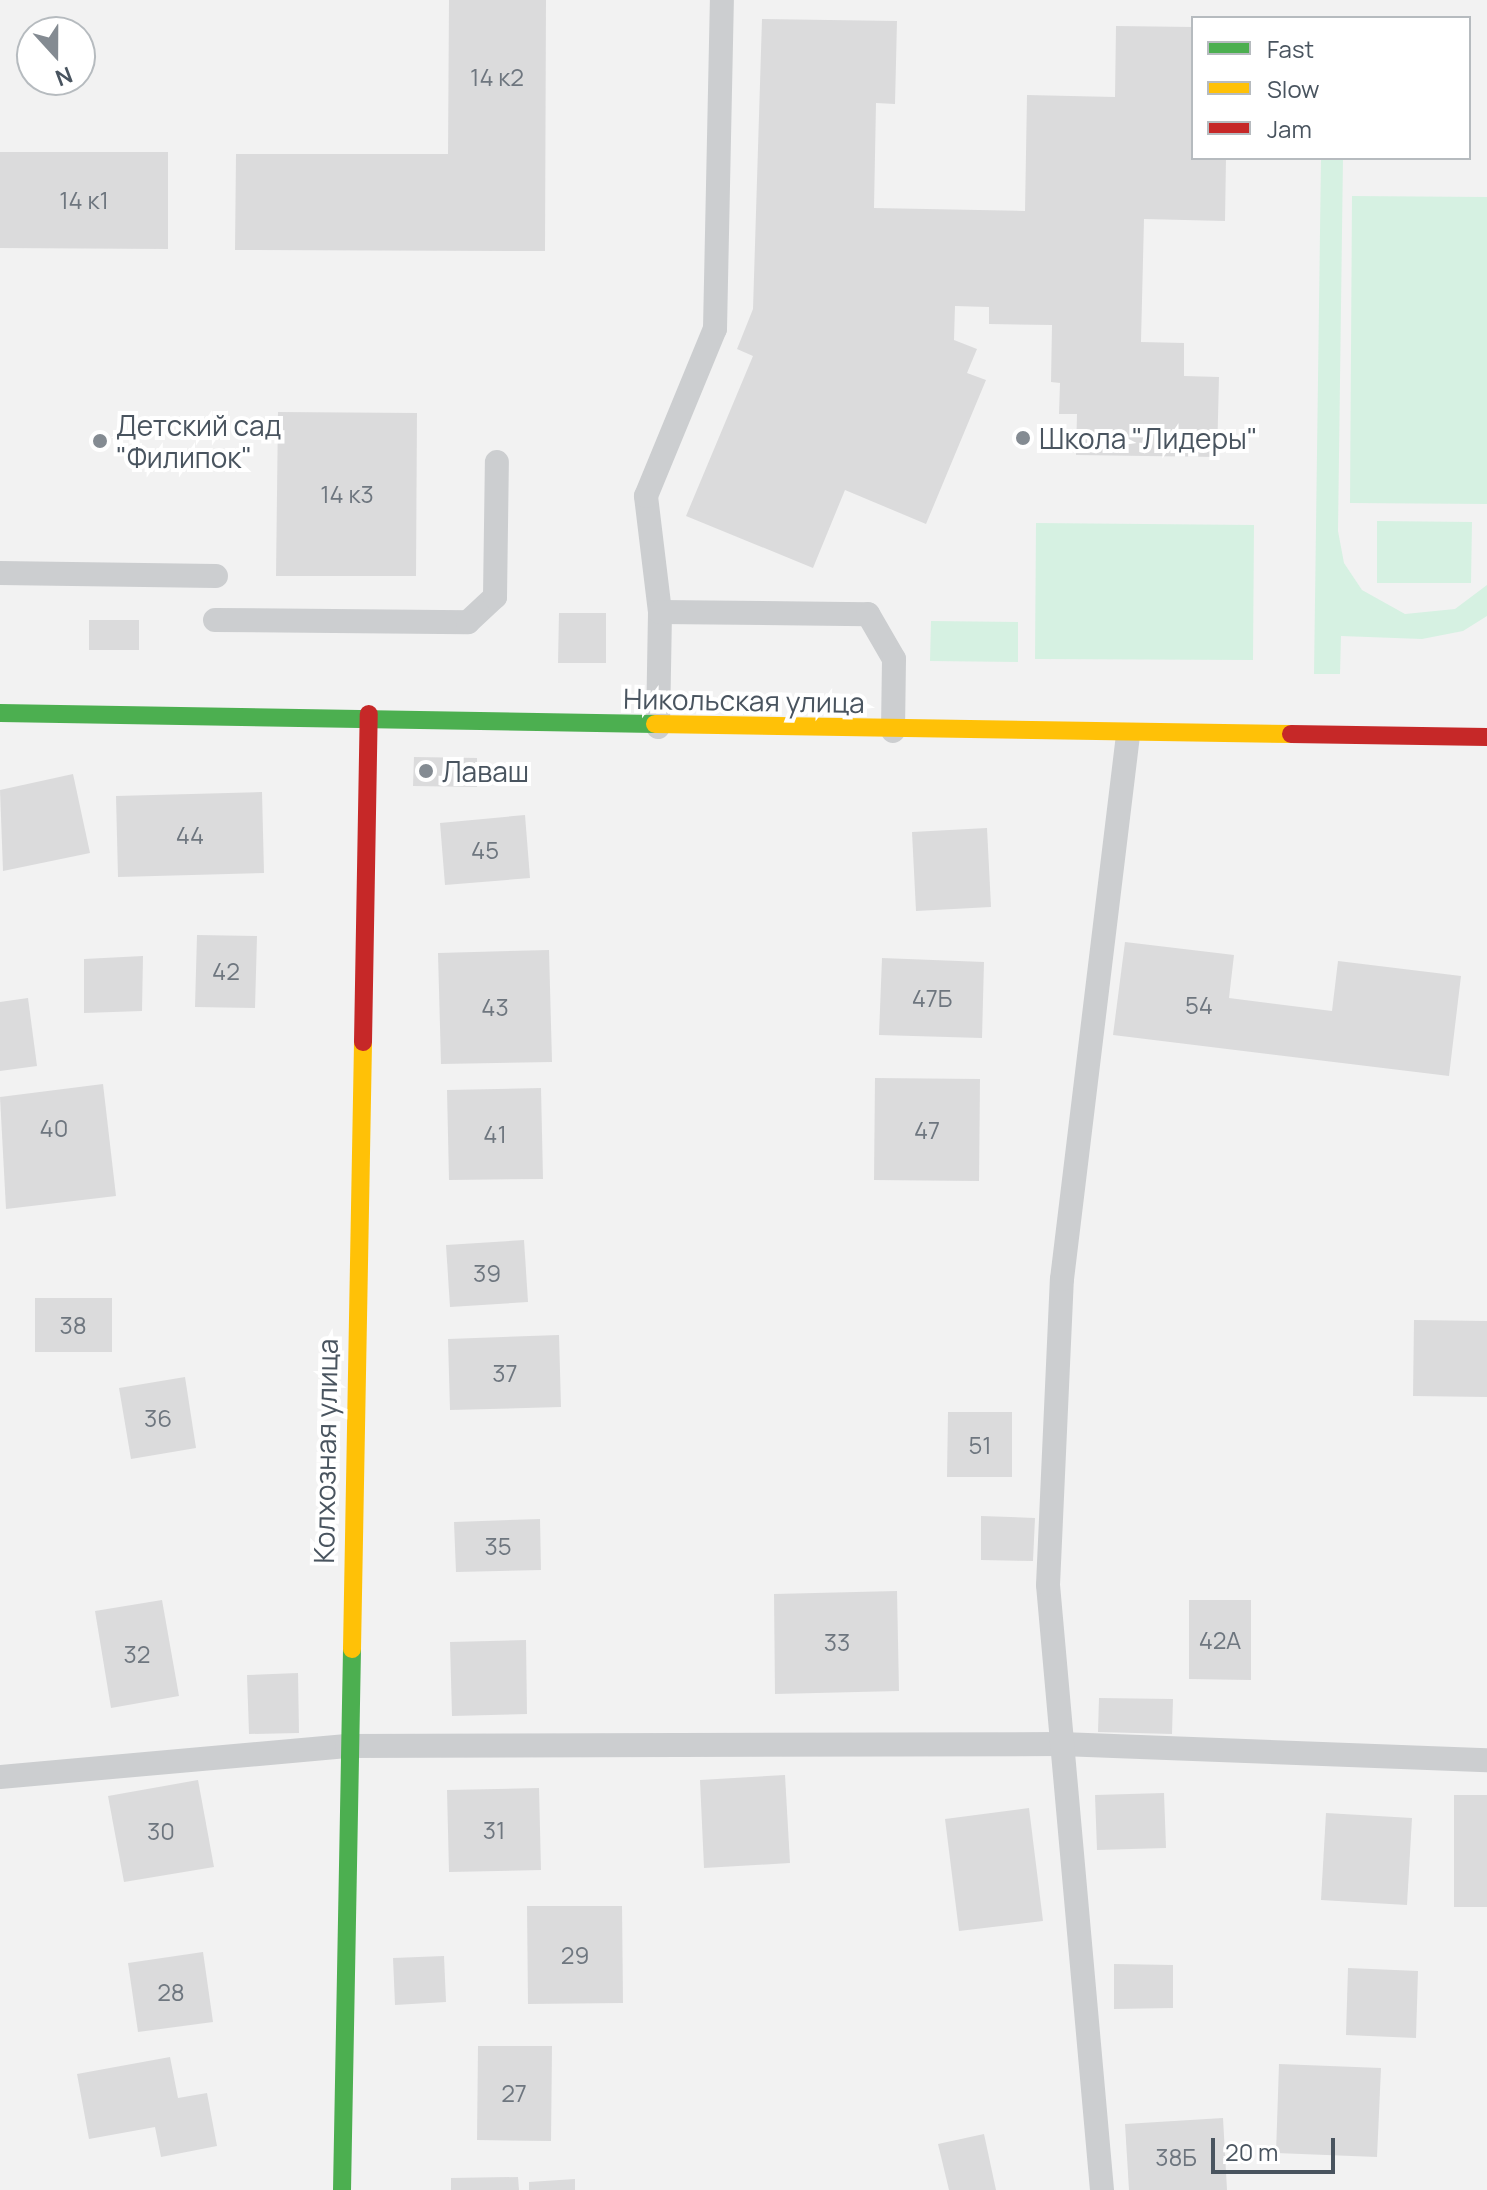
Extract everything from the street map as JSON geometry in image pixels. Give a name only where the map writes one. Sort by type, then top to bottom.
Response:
[{"type":"street","name":"Никольская улица","points":[[0,713],[369,714],[658,727],[1487,737]]},
{"type":"street","name":"Колхозная улица","points":[[342,2190],[347,1746],[369,714]]},
{"type":"lane","points":[[658,727],[660,612],[646,496],[715,329],[722,0]]},
{"type":"lane","points":[[215,620],[468,622],[495,597],[497,462]]},
{"type":"lane","points":[[0,573],[216,576]]},
{"type":"lane","points":[[660,612],[868,614],[894,659],[893,731]]},
{"type":"lane","points":[[1102,2190],[1048,1585],[1062,1279],[1128,735]]},
{"type":"lane","points":[[0,1777],[347,1746],[1061,1744],[1487,1760]]},
{"type":"green space","points":[[1321,160],[1343,160],[1338,531],[1344,563],[1362,590],[1405,614],[1455,609],[1487,585],[1487,616],[1463,631],[1422,639],[1341,636],[1340,674],[1314,674]]},
{"type":"green space","points":[[1352,196],[1487,197],[1487,504],[1350,503]]},
{"type":"green space","points":[[1377,521],[1472,522],[1471,583],[1377,583]]},
{"type":"green space","points":[[1036,523],[1254,525],[1253,660],[1035,659]]},
{"type":"green space","points":[[931,621],[1018,622],[1018,662],[930,661]]},
{"type":"building","points":[[449,0],[546,0],[545,251],[235,250],[236,154],[448,154]]},
{"type":"building","points":[[762,19],[897,21],[895,104],[876,103],[874,208],[1025,211],[1027,95],[1115,97],[1116,26],[1191,27],[1191,160],[1226,160],[1225,221],[1144,219],[1141,342],[1184,343],[1184,376],[1219,377],[1217,457],[1076,455],[1077,414],[1059,414],[1060,383],[1051,382],[1052,325],[989,324],[989,307],[955,306],[954,340],[977,349],[967,373],[986,380],[926,524],[845,490],[813,568],[686,516],[753,356],[737,349],[753,309]]},
{"type":"building","points":[[0,152],[168,152],[168,249],[0,248]]},
{"type":"building","points":[[278,412],[417,413],[416,576],[276,576]]},
{"type":"building","points":[[559,613],[606,613],[606,663],[558,663]]},
{"type":"building","points":[[89,620],[139,620],[139,650],[89,650]]},
{"type":"building","points":[[414,757],[477,758],[477,787],[413,786]]},
{"type":"building","points":[[73,774],[90,853],[3,871],[0,790]]},
{"type":"building","points":[[262,792],[264,873],[118,877],[116,796]]},
{"type":"building","points":[[525,815],[530,878],[445,885],[440,823]]},
{"type":"building","points":[[987,828],[991,907],[916,911],[912,832]]},
{"type":"building","points":[[197,935],[257,936],[255,1008],[195,1007]]},
{"type":"building","points":[[1125,942],[1234,955],[1229,998],[1332,1011],[1338,961],[1461,976],[1449,1076],[1113,1035]]},
{"type":"building","points":[[549,950],[552,1062],[441,1064],[438,953]]},
{"type":"building","points":[[143,956],[142,1011],[84,1013],[84,959]]},
{"type":"building","points":[[882,958],[984,962],[982,1038],[879,1035]]},
{"type":"building","points":[[28,998],[37,1066],[0,1071],[0,1002]]},
{"type":"building","points":[[875,1078],[980,1079],[979,1181],[874,1180]]},
{"type":"building","points":[[103,1084],[116,1196],[6,1209],[0,1097]]},
{"type":"building","points":[[541,1088],[543,1179],[449,1180],[447,1090]]},
{"type":"building","points":[[524,1240],[528,1302],[450,1307],[446,1245]]},
{"type":"building","points":[[35,1298],[112,1298],[112,1352],[35,1352]]},
{"type":"building","points":[[1414,1320],[1487,1321],[1487,1397],[1413,1396]]},
{"type":"building","points":[[559,1335],[561,1407],[450,1410],[448,1339]]},
{"type":"building","points":[[185,1377],[196,1448],[131,1459],[119,1388]]},
{"type":"building","points":[[948,1412],[1012,1412],[1012,1477],[947,1477]]},
{"type":"building","points":[[981,1516],[1035,1518],[1033,1561],[981,1560]]},
{"type":"building","points":[[540,1519],[541,1570],[456,1572],[454,1522]]},
{"type":"building","points":[[897,1591],[899,1691],[775,1694],[774,1594]]},
{"type":"building","points":[[162,1600],[179,1696],[111,1708],[95,1611]]},
{"type":"building","points":[[1189,1600],[1251,1600],[1251,1680],[1189,1679]]},
{"type":"building","points":[[526,1640],[527,1714],[452,1716],[450,1642]]},
{"type":"building","points":[[298,1673],[299,1733],[249,1734],[247,1675]]},
{"type":"building","points":[[1099,1698],[1173,1699],[1172,1734],[1098,1732]]},
{"type":"building","points":[[785,1775],[790,1863],[704,1868],[700,1780]]},
{"type":"building","points":[[198,1780],[214,1867],[124,1882],[108,1796]]},
{"type":"building","points":[[539,1788],[541,1870],[449,1872],[447,1790]]},
{"type":"building","points":[[1164,1793],[1166,1848],[1097,1850],[1095,1795]]},
{"type":"building","points":[[1454,1795],[1487,1795],[1487,1907],[1454,1907]]},
{"type":"building","points":[[1029,1808],[1043,1921],[959,1931],[945,1819]]},
{"type":"building","points":[[1326,1813],[1412,1818],[1407,1905],[1321,1900]]},
{"type":"building","points":[[527,1906],[622,1906],[623,2003],[528,2004]]},
{"type":"building","points":[[203,1952],[213,2022],[138,2032],[128,1963]]},
{"type":"building","points":[[444,1956],[446,2002],[395,2005],[393,1958]]},
{"type":"building","points":[[1114,1964],[1173,1965],[1173,2008],[1114,2009]]},
{"type":"building","points":[[1348,1968],[1418,1971],[1416,2038],[1346,2035]]},
{"type":"building","points":[[478,2046],[552,2046],[551,2141],[477,2140]]},
{"type":"building","points":[[170,2057],[178,2098],[207,2093],[217,2146],[161,2157],[155,2127],[89,2139],[77,2074]]},
{"type":"building","points":[[1279,2064],[1381,2068],[1377,2157],[1276,2153]]},
{"type":"building","points":[[1223,2118],[1227,2190],[1129,2190],[1125,2124]]},
{"type":"building","points":[[984,2134],[996,2190],[949,2190],[938,2144]]},
{"type":"building","points":[[518,2177],[519,2190],[451,2190],[451,2178]]},
{"type":"building","points":[[575,2179],[575,2190],[529,2190],[529,2182]]},
{"type":"traffic: fast","points":[[0,713],[655,724]]},
{"type":"traffic: fast","points":[[342,2190],[352,1649]]},
{"type":"traffic: slow","points":[[655,724],[1291,734]]},
{"type":"traffic: slow","points":[[352,1649],[363,1042]]},
{"type":"traffic: jam","points":[[363,1042],[369,714]]},
{"type":"traffic: jam","points":[[1291,734],[1487,737]]},
{"type":"place","name":"Школа \"Лидеры\"","points":[[1023,438]]},
{"type":"place","name":"Детский сад \"Филипок\"","points":[[100,441]]},
{"type":"place","name":"Лаваш","points":[[426,771]]}]
